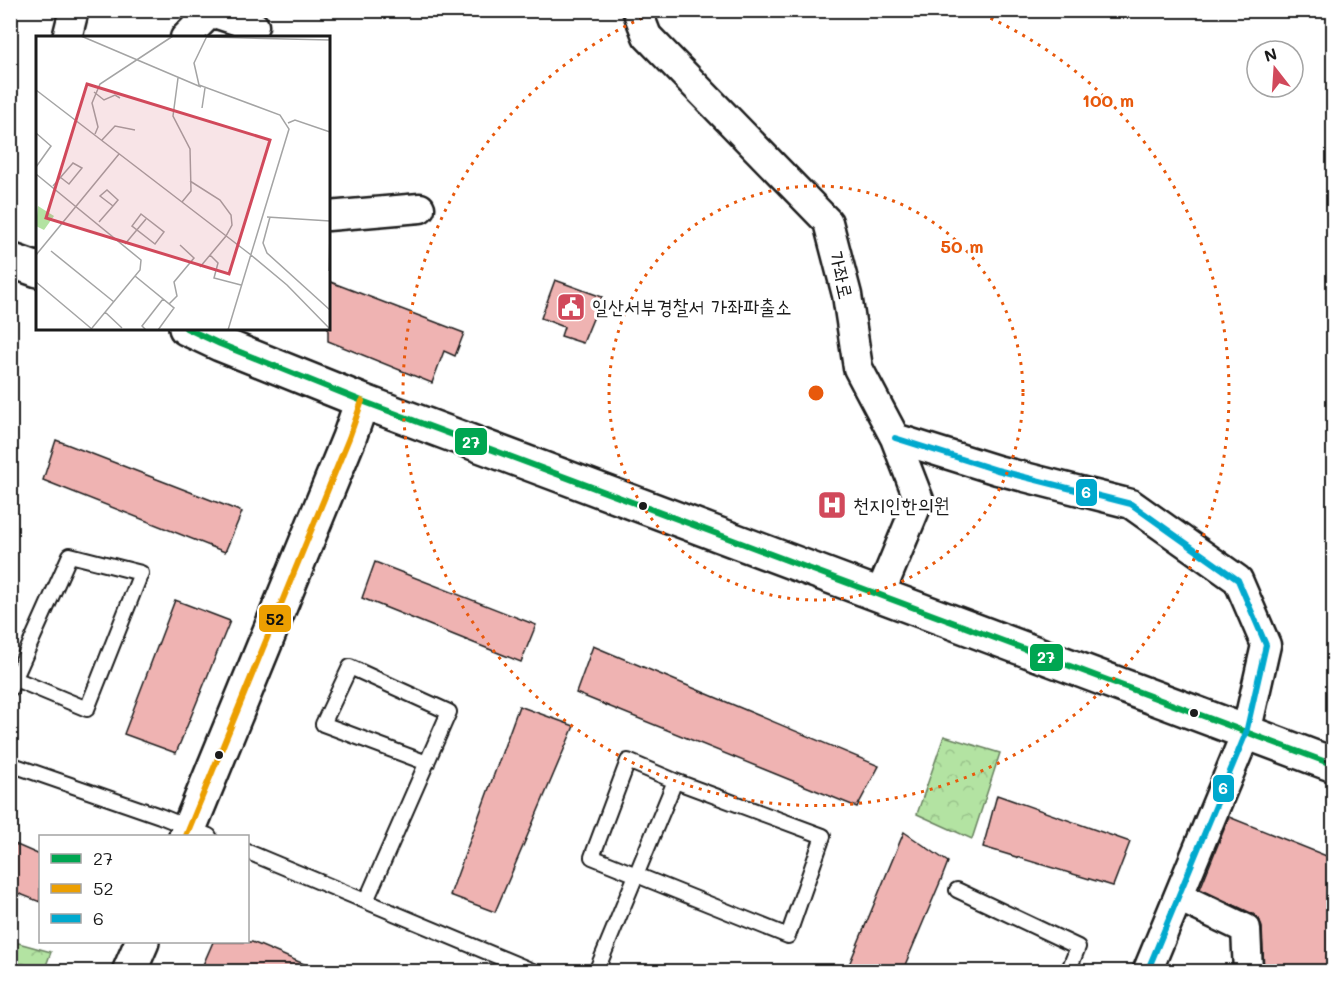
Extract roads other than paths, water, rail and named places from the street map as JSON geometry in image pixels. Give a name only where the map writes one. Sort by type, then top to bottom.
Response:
[{"type":"street","points":[[68,36],[74,10]]},
{"type":"street","name":"가좌로","points":[[637,10],[647,36],[828,222],[847,296],[858,368],[895,438],[919,500],[880,594]]},
{"type":"street","points":[[187,36],[211,12],[254,26]]},
{"type":"street","points":[[330,216],[420,208]]},
{"type":"street","points":[[10,260],[36,269]]},
{"type":"street","points":[[196,330],[224,336],[362,401],[1334,765]]},
{"type":"street","points":[[195,834],[362,401]]},
{"type":"street","points":[[895,438],[997,470],[1131,504],[1238,580],[1266,645],[1246,733],[1147,972]]},
{"type":"street","points":[[1179,897],[1246,929],[1248,972]]},
{"type":"street","points":[[129,972],[142,943]]},
{"type":"lane","points":[[70,555],[141,573],[87,710],[13,684],[70,555]]},
{"type":"lane","points":[[366,901],[427,763],[449,712],[350,667],[322,724],[427,763]]},
{"type":"lane","points":[[628,761],[675,781],[823,836],[788,936],[592,857],[628,761]]},
{"type":"lane","points":[[10,764],[160,816],[195,834]]},
{"type":"lane","points":[[596,972],[675,781]]},
{"type":"lane","points":[[249,852],[535,972]]},
{"type":"lane","points":[[957,890],[1078,947],[1068,972]]},
{"type":"place","name":"일산서부경찰서 가좌파출소","points":[[571,307]]},
{"type":"place","name":"천지인한의원","points":[[832,505]]}]
